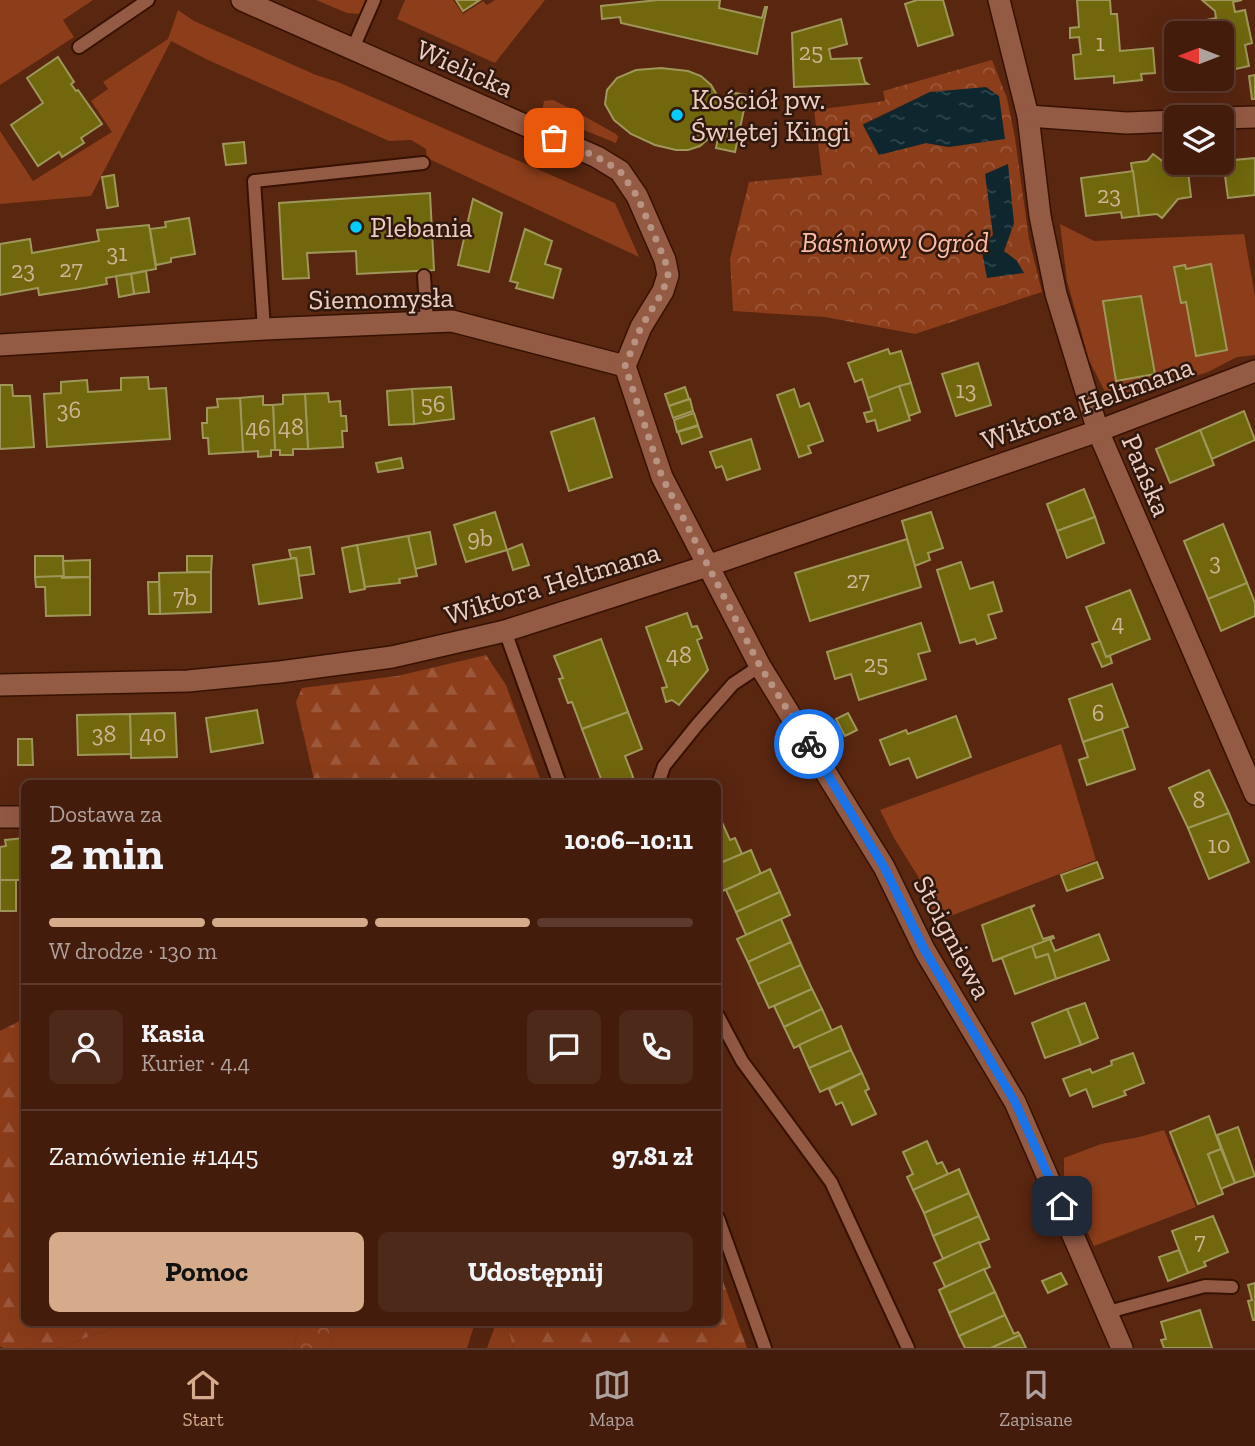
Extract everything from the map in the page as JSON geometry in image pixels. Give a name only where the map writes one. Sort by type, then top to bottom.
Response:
[{"type":"street","name":"Wielicka","points":[[242,0],[597,157],[620,171],[637,196],[665,260],[668,275],[663,291],[641,327],[625,366]]},
{"type":"street","name":"Pańska","points":[[999,0],[1028,116],[1040,216],[1056,294],[1098,431],[1255,793]]},
{"type":"street","points":[[1028,116],[1127,124],[1164,122]]},
{"type":"street","points":[[1234,118],[1255,117]]},
{"type":"street","name":"Siemomysła","points":[[0,345],[264,328],[452,321],[625,366]]},
{"type":"street","points":[[625,366],[662,477],[707,566]]},
{"type":"street","name":"Wiktora Heltmana","points":[[0,685],[188,681],[280,672],[392,657],[505,631],[707,566],[1098,431],[1255,371]]},
{"type":"street","name":"Stoigniewa","points":[[707,566],[760,666],[884,867],[925,951],[1015,1102],[1122,1348]]},
{"type":"street","points":[[0,817],[21,817]]},
{"type":"lane","points":[[79,47],[148,0]]},
{"type":"lane","points":[[353,48],[374,0]]},
{"type":"lane","points":[[264,328],[254,181],[423,163]]},
{"type":"lane","points":[[424,276],[427,322]]},
{"type":"lane","points":[[505,631],[559,780]]},
{"type":"lane","points":[[659,780],[664,766],[733,684],[760,666]]},
{"type":"lane","points":[[721,1022],[742,1061],[831,1182],[908,1348]]},
{"type":"lane","points":[[721,1226],[765,1348]]},
{"type":"lane","points":[[1108,1312],[1205,1286],[1232,1287]]},
{"type":"green space","points":[[0,0],[93,0],[63,20],[74,37],[0,85]]},
{"type":"green space","points":[[316,0],[366,0],[360,14],[347,13]]},
{"type":"green space","points":[[405,0],[453,0],[463,14],[483,1],[487,5],[495,0],[545,0],[495,63],[397,19]]},
{"type":"green space","points":[[178,10],[194,21],[316,75],[338,82],[615,203],[639,257],[427,158],[426,149],[411,140],[389,141],[171,41],[91,196],[0,204],[0,131],[33,181],[112,132],[91,101],[108,89],[103,82],[168,39]]},
{"type":"green space","name":"Baśniowy Ogród","points":[[992,60],[1007,98],[1029,239],[1042,292],[915,334],[825,317],[733,311],[730,259],[749,182],[822,175],[814,110],[885,101],[883,91]],"holes":[[[930,92],[949,147],[926,143],[879,155],[863,124]],[[1014,223],[1004,251],[1017,261],[981,247],[993,235]]]},
{"type":"green space","points":[[553,100],[571,109],[567,120],[572,121],[575,111],[616,134],[616,143],[542,113],[544,101]]},
{"type":"green space","points":[[1060,224],[1094,241],[1244,234],[1255,296],[1255,355],[1237,357],[1208,372],[1125,398],[1107,396],[1089,360],[1067,281]]},
{"type":"green space","points":[[486,655],[506,685],[541,780],[314,780],[296,702],[302,688],[397,676]]},
{"type":"green space","points":[[1061,744],[1096,860],[935,922],[919,878],[880,810]]},
{"type":"green space","points":[[21,1020],[21,1326],[119,1326],[58,1348],[0,1346],[0,1031]]},
{"type":"green space","points":[[1164,1130],[1196,1207],[1094,1246],[1076,1199],[1064,1178],[1064,1158],[1101,1144]]},
{"type":"green space","points":[[721,1275],[747,1348],[513,1348],[508,1326],[721,1326]]},
{"type":"green space","points":[[119,1326],[299,1326],[294,1348],[58,1348]]},
{"type":"green space","points":[[299,1326],[327,1326],[336,1348],[294,1348]]},
{"type":"green space","points":[[327,1326],[474,1326],[467,1348],[336,1348]]},
{"type":"green space","points":[[495,1326],[508,1326],[513,1348],[487,1348]]},
{"type":"water","points":[[986,87],[999,96],[1005,139],[949,147],[926,143],[879,155],[863,125],[930,92]]},
{"type":"water","points":[[1008,164],[1014,223],[1004,251],[1017,261],[1024,273],[987,278],[981,247],[993,235],[985,174]]},
{"type":"building","points":[[456,0],[480,0],[463,11]]},
{"type":"building","points":[[658,0],[720,0],[719,8],[762,18],[767,7],[757,54],[621,23],[620,17],[602,19],[601,6]]},
{"type":"building","points":[[917,0],[943,0],[953,35],[918,46],[905,4]]},
{"type":"building","points":[[1077,0],[1110,0],[1111,14],[1117,14],[1120,51],[1153,48],[1155,73],[1141,74],[1142,80],[1114,83],[1114,76],[1075,79],[1073,55],[1081,54],[1079,37],[1070,38],[1070,28],[1079,27]]},
{"type":"building","points":[[1202,0],[1242,0],[1233,2],[1235,12],[1245,10],[1252,43],[1245,45],[1249,66],[1234,69],[1234,21],[1206,21],[1216,18],[1215,11]]},
{"type":"building","points":[[841,19],[847,44],[829,49],[831,59],[861,58],[859,60],[865,82],[868,84],[794,87],[792,33]]},
{"type":"building","points":[[58,57],[74,82],[71,84],[102,124],[81,138],[84,143],[62,157],[59,152],[38,166],[11,125],[43,103],[27,78]]},
{"type":"building","name":"Kościół pw. Świętej Kingi","points":[[661,68],[688,71],[701,76],[711,85],[721,109],[725,109],[729,92],[747,95],[735,152],[716,148],[720,130],[716,128],[700,146],[676,150],[655,145],[631,134],[614,120],[605,104],[607,90],[617,78],[636,70]]},
{"type":"building","points":[[1255,75],[1255,99],[1252,99],[1249,76]]},
{"type":"building","points":[[244,142],[246,163],[226,165],[223,144]]},
{"type":"building","points":[[1153,154],[1164,162],[1164,175],[1188,175],[1191,197],[1178,199],[1162,218],[1157,214],[1139,216],[1131,163],[1147,161]]},
{"type":"building","points":[[1255,158],[1255,195],[1228,198],[1225,175],[1234,175],[1234,160]]},
{"type":"building","points":[[1133,171],[1139,216],[1122,218],[1121,212],[1086,216],[1081,178]]},
{"type":"building","points":[[114,175],[118,206],[107,208],[102,177]]},
{"type":"building","name":"Plebania","points":[[430,193],[434,270],[357,274],[356,251],[307,253],[309,278],[283,279],[279,203]]},
{"type":"building","points":[[473,199],[502,213],[489,272],[458,265]]},
{"type":"building","points":[[189,218],[195,254],[171,258],[171,262],[156,265],[150,229],[166,227],[165,222]]},
{"type":"building","points":[[149,225],[156,269],[106,278],[107,284],[85,288],[39,295],[38,288],[0,295],[0,244],[30,239],[32,253],[99,241],[97,230]]},
{"type":"building","points":[[525,229],[552,241],[545,264],[561,269],[553,298],[516,288],[518,283],[510,281]]},
{"type":"building","points":[[1211,264],[1227,350],[1196,356],[1186,302],[1181,303],[1174,267],[1185,265],[1186,269]]},
{"type":"building","points":[[146,271],[149,292],[134,294],[131,274]]},
{"type":"building","points":[[131,274],[134,294],[119,297],[116,276]]},
{"type":"building","points":[[1141,296],[1155,374],[1116,381],[1103,301]]},
{"type":"building","points":[[888,349],[890,354],[901,351],[911,383],[868,398],[862,379],[855,382],[848,363]]},
{"type":"building","points":[[978,363],[991,405],[956,416],[942,374]]},
{"type":"building","points":[[148,377],[149,389],[166,388],[170,439],[47,447],[44,394],[61,393],[61,382],[87,380],[88,392],[121,390],[121,378]]},
{"type":"building","points":[[911,383],[920,412],[909,416],[899,386]]},
{"type":"building","points":[[0,385],[12,385],[13,396],[30,396],[34,447],[0,449]]},
{"type":"building","points":[[899,386],[910,420],[878,431],[875,420],[867,422],[864,413],[872,411],[868,398]]},
{"type":"building","points":[[451,387],[454,419],[414,424],[412,389]]},
{"type":"building","points":[[685,387],[689,399],[669,406],[665,394]]},
{"type":"building","points":[[412,389],[414,424],[389,425],[387,391]]},
{"type":"building","points":[[794,389],[800,407],[809,403],[823,441],[808,446],[811,453],[799,457],[777,395]]},
{"type":"building","points":[[328,393],[329,402],[340,401],[341,416],[346,416],[347,431],[342,431],[343,447],[308,449],[305,394]]},
{"type":"building","points":[[305,394],[308,449],[293,449],[293,455],[280,455],[280,450],[275,450],[273,405],[283,404],[283,395]]},
{"type":"building","points":[[263,396],[263,405],[273,405],[275,450],[271,450],[271,456],[258,457],[258,451],[243,452],[240,398]]},
{"type":"building","points":[[240,398],[243,452],[209,454],[208,438],[203,438],[202,423],[207,423],[207,408],[218,407],[217,399]]},
{"type":"building","points":[[690,399],[693,411],[673,418],[669,406]]},
{"type":"building","points":[[1244,411],[1255,440],[1212,459],[1200,430]]},
{"type":"building","points":[[694,413],[698,425],[677,432],[674,420]]},
{"type":"building","points":[[594,418],[612,477],[569,491],[551,432]]},
{"type":"building","points":[[698,426],[702,437],[682,444],[678,432]]},
{"type":"building","points":[[1200,430],[1214,465],[1170,483],[1156,449]]},
{"type":"building","points":[[751,439],[760,469],[727,480],[722,466],[716,468],[710,452]]},
{"type":"building","points":[[401,458],[403,468],[378,472],[376,463]]},
{"type":"building","points":[[1084,489],[1095,517],[1057,531],[1047,504]]},
{"type":"building","points":[[495,512],[507,550],[466,562],[454,525]]},
{"type":"building","points":[[931,512],[943,548],[928,553],[930,560],[915,566],[902,521]]},
{"type":"building","points":[[1095,517],[1104,543],[1067,558],[1057,531]]},
{"type":"building","points":[[1223,524],[1247,583],[1208,599],[1184,541]]},
{"type":"building","points":[[430,532],[436,564],[415,569],[408,536]]},
{"type":"building","points":[[408,536],[417,576],[399,579],[400,583],[365,587],[357,545]]},
{"type":"building","points":[[907,539],[921,587],[810,621],[795,573]]},
{"type":"building","points":[[522,544],[529,565],[513,570],[507,550]]},
{"type":"building","points":[[357,545],[365,589],[350,592],[342,548]]},
{"type":"building","points":[[310,547],[314,574],[299,576],[296,558],[291,558],[289,550]]},
{"type":"building","points":[[35,556],[63,556],[64,577],[35,577]]},
{"type":"building","points":[[187,556],[212,556],[211,572],[187,572]]},
{"type":"building","points":[[296,558],[302,598],[259,604],[253,565]]},
{"type":"building","points":[[90,560],[90,577],[64,577],[63,561]]},
{"type":"building","points":[[961,562],[970,589],[993,582],[1002,611],[988,615],[996,638],[977,644],[975,639],[960,643],[937,570]]},
{"type":"building","points":[[211,572],[211,612],[160,614],[159,573]]},
{"type":"building","points":[[35,577],[90,577],[90,615],[46,616],[45,587],[36,587]]},
{"type":"building","points":[[148,582],[159,582],[160,614],[149,614]]},
{"type":"building","points":[[1247,583],[1255,603],[1255,616],[1221,631],[1208,599]]},
{"type":"building","points":[[1130,590],[1150,639],[1106,657],[1086,607]]},
{"type":"building","points":[[687,613],[692,627],[697,626],[702,638],[697,640],[708,670],[679,705],[672,700],[666,702],[662,688],[667,687],[646,627]]},
{"type":"building","points":[[921,623],[930,651],[918,654],[926,679],[859,700],[851,674],[835,679],[827,652]]},
{"type":"building","points":[[601,639],[628,712],[582,729],[572,702],[568,703],[559,679],[563,678],[554,656]]},
{"type":"building","points":[[1100,641],[1106,657],[1110,656],[1112,663],[1102,667],[1092,644]]},
{"type":"building","points":[[1112,684],[1128,727],[1083,742],[1069,699]]},
{"type":"building","points":[[257,710],[263,743],[211,752],[206,718]]},
{"type":"building","points":[[628,712],[642,749],[625,756],[633,777],[631,780],[601,780],[582,729]]},
{"type":"building","points":[[175,713],[177,757],[131,758],[130,714]]},
{"type":"building","points":[[848,713],[857,730],[845,736],[836,719]]},
{"type":"building","points":[[130,714],[131,754],[78,755],[77,715]]},
{"type":"building","points":[[956,716],[971,757],[917,778],[909,758],[890,765],[880,740],[906,730],[908,734]]},
{"type":"building","points":[[1122,729],[1135,769],[1087,785],[1079,760],[1088,757],[1083,742]]},
{"type":"building","points":[[18,739],[32,739],[33,765],[18,765]]},
{"type":"building","points":[[1209,770],[1229,813],[1188,828],[1169,788]]},
{"type":"building","points":[[1229,813],[1249,862],[1209,879],[1188,828]]},
{"type":"building","points":[[721,820],[730,840],[735,838],[742,854],[721,863]]},
{"type":"building","points":[[21,838],[21,880],[0,880],[0,847],[6,846],[5,840]]},
{"type":"building","points":[[751,850],[761,874],[721,892],[721,863]]},
{"type":"building","points":[[1097,862],[1103,878],[1067,891],[1061,875]]},
{"type":"building","points":[[770,869],[780,892],[736,912],[726,890]]},
{"type":"building","points":[[0,880],[16,880],[16,911],[0,911]]},
{"type":"building","points":[[780,892],[790,915],[746,935],[736,912]]},
{"type":"building","points":[[1035,905],[1031,908],[1043,939],[1054,938],[993,961],[982,925]]},
{"type":"building","points":[[781,919],[791,942],[748,962],[737,939]]},
{"type":"building","points":[[1099,934],[1109,960],[1056,979],[1048,954],[1036,958],[1032,946],[1050,939],[1055,951]]},
{"type":"building","points":[[791,942],[801,965],[758,984],[748,962]]},
{"type":"building","points":[[1032,946],[1036,958],[1048,954],[1056,979],[1015,994],[1002,958],[993,961]]},
{"type":"building","points":[[801,965],[812,989],[769,1008],[758,984]]},
{"type":"building","points":[[812,989],[822,1009],[784,1027],[774,1006]]},
{"type":"building","points":[[1085,1003],[1098,1038],[1081,1045],[1067,1009]]},
{"type":"building","points":[[822,1009],[832,1031],[794,1048],[784,1027]]},
{"type":"building","points":[[1067,1009],[1081,1045],[1045,1058],[1032,1023]]},
{"type":"building","points":[[841,1026],[851,1050],[809,1068],[799,1045]]},
{"type":"building","points":[[851,1050],[862,1073],[820,1092],[809,1068]]},
{"type":"building","points":[[1133,1053],[1144,1083],[1124,1091],[1126,1095],[1093,1107],[1086,1089],[1070,1096],[1063,1079],[1090,1069],[1092,1073],[1112,1065],[1111,1061]]},
{"type":"building","points":[[862,1073],[869,1089],[865,1091],[876,1114],[852,1125],[842,1102],[836,1105],[829,1089]]},
{"type":"building","points":[[1209,1116],[1221,1149],[1208,1154],[1223,1194],[1198,1204],[1170,1132]]},
{"type":"building","points":[[1238,1127],[1255,1176],[1235,1183],[1217,1135]]},
{"type":"building","points":[[927,1141],[937,1164],[942,1162],[948,1174],[913,1190],[907,1177],[913,1174],[903,1152]]},
{"type":"building","points":[[1221,1149],[1235,1183],[1221,1189],[1208,1154]]},
{"type":"building","points":[[959,1169],[969,1193],[924,1213],[913,1190]]},
{"type":"building","points":[[969,1193],[979,1216],[933,1236],[924,1213]]},
{"type":"building","points":[[979,1216],[989,1239],[943,1259],[933,1236]]},
{"type":"building","points":[[1213,1216],[1228,1252],[1204,1262],[1206,1266],[1188,1273],[1172,1231]]},
{"type":"building","points":[[979,1242],[990,1267],[945,1287],[934,1263]]},
{"type":"building","points":[[1179,1250],[1188,1273],[1168,1281],[1159,1257]]},
{"type":"building","points":[[984,1269],[995,1292],[949,1313],[939,1290]]},
{"type":"building","points":[[1061,1273],[1067,1284],[1048,1293],[1042,1281]]},
{"type":"building","points":[[1255,1283],[1253,1320],[1248,1301],[1252,1300],[1248,1285]]},
{"type":"building","points":[[995,1292],[1005,1315],[959,1336],[949,1313]]},
{"type":"building","points":[[1200,1310],[1212,1348],[1164,1348],[1161,1340],[1166,1339],[1161,1322]]},
{"type":"building","points":[[1005,1315],[1014,1334],[1018,1332],[1020,1335],[991,1348],[965,1348],[959,1336]]},
{"type":"building","points":[[1020,1335],[1026,1348],[991,1348]]},
{"type":"way so far","points":[[554,138],[597,157],[620,171],[637,196],[665,260],[668,275],[663,291],[641,327],[625,366],[662,477],[760,666],[809,744]]},
{"type":"place","name":"Kościół pw. Świętej Kingi","points":[[677,115]]},
{"type":"place","name":"Plebania","points":[[356,227]]},
{"type":"route","points":[[809,744],[884,867],[925,951],[1015,1102],[1062,1206]]}]
